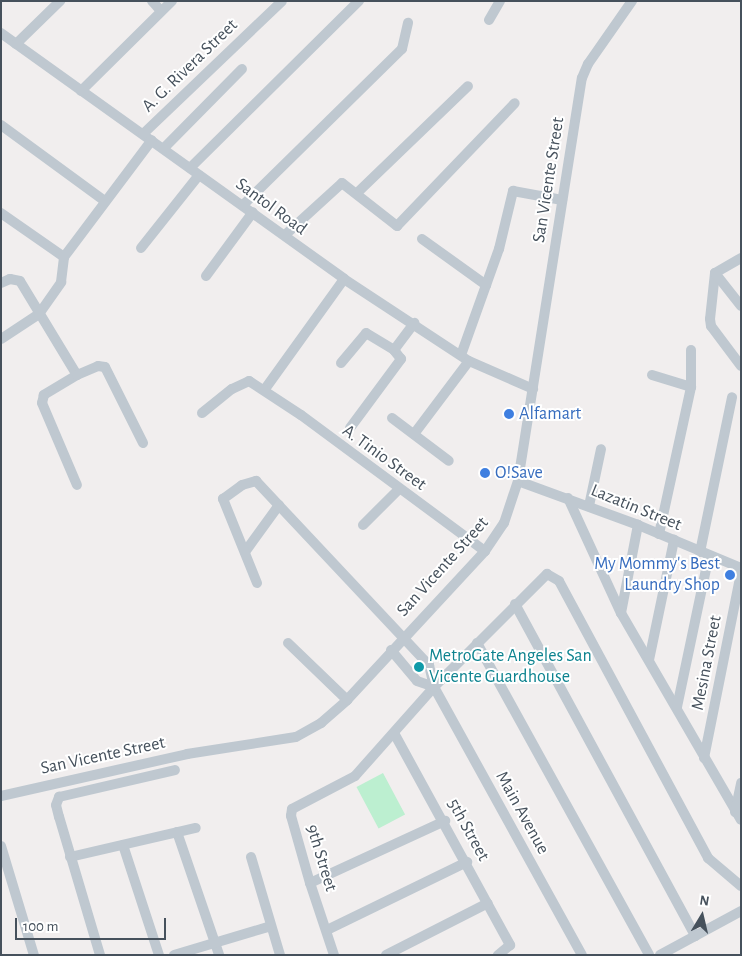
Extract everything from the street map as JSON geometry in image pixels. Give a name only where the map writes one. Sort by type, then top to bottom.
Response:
[{"type":"street","points":[[16,44],[60,1]]},
{"type":"street","points":[[152,1],[161,11]]},
{"type":"street","points":[[81,91],[172,1]]},
{"type":"street","name":"A. G. Rivera Street","points":[[64,257],[105,201],[147,137],[282,1]]},
{"type":"street","points":[[141,248],[194,171],[360,1]]},
{"type":"street","points":[[489,20],[500,1]]},
{"type":"street","name":"San Vicente Street","points":[[1,796],[168,758],[296,737],[321,722],[348,700],[391,650],[485,551],[504,523],[518,482],[582,78],[588,64],[632,1]]},
{"type":"street","points":[[243,205],[402,49],[408,23]]},
{"type":"street","name":"Santol Road","points":[[1,33],[164,148],[344,279],[465,358],[533,389]]},
{"type":"street","points":[[164,148],[242,69]]},
{"type":"street","points":[[357,193],[468,86]]},
{"type":"street","points":[[285,235],[336,185],[344,184],[397,226],[515,103]]},
{"type":"street","points":[[1,125],[105,201]]},
{"type":"street","points":[[414,434],[465,358],[486,285],[499,249],[513,191],[562,200]]},
{"type":"street","points":[[206,276],[253,212]]},
{"type":"street","points":[[1,213],[64,257],[61,282],[39,314],[1,339]]},
{"type":"street","points":[[422,239],[486,285]]},
{"type":"street","points":[[715,273],[741,258]]},
{"type":"street","points":[[715,273],[741,306]]},
{"type":"street","points":[[715,273],[711,326],[741,366]]},
{"type":"street","points":[[1,283],[10,279],[20,281],[77,375]]},
{"type":"street","points":[[265,390],[344,279]]},
{"type":"street","points":[[394,350],[414,323]]},
{"type":"street","points":[[341,363],[366,333],[394,350],[401,360],[350,428]]},
{"type":"street","points":[[659,534],[691,387],[691,350]]},
{"type":"street","points":[[77,485],[42,400],[77,375],[98,366],[105,367],[143,443]]},
{"type":"street","points":[[652,375],[691,387]]},
{"type":"street","name":"A. Tinio Street","points":[[202,413],[242,382],[249,381],[265,390],[485,551]]},
{"type":"street","points":[[677,707],[732,397]]},
{"type":"street","points":[[392,418],[449,461]]},
{"type":"street","points":[[589,506],[601,449]]},
{"type":"street","name":"Main Avenue","points":[[245,552],[223,499],[242,485],[256,481],[429,665],[434,687],[582,955]]},
{"type":"street","name":"Lazatin Street","points":[[518,482],[589,506],[741,568]]},
{"type":"street","points":[[363,525],[399,489]]},
{"type":"street","points":[[568,498],[622,613],[738,816]]},
{"type":"street","points":[[257,583],[245,552],[279,505]]},
{"type":"street","points":[[622,613],[638,525]]},
{"type":"street","points":[[650,660],[674,540]]},
{"type":"street","name":"Mesina Street","points":[[704,758],[741,573]]},
{"type":"street","name":"9th Street","points":[[334,955],[291,816],[292,809],[297,804],[330,792],[355,776],[434,687],[541,577],[547,574],[559,580],[708,858],[741,886]]},
{"type":"street","points":[[515,604],[695,936]]},
{"type":"street","points":[[288,643],[348,700]]},
{"type":"street","points":[[477,644],[649,955]]},
{"type":"street","points":[[391,650],[411,676],[434,687]]},
{"type":"street","name":"5th Street","points":[[394,733],[445,821],[510,945],[500,954]]},
{"type":"street","points":[[100,955],[56,805],[59,797],[175,770]]},
{"type":"street","points":[[738,816],[741,783]]},
{"type":"street","points":[[310,882],[445,821]]},
{"type":"street","points":[[70,857],[196,828]]},
{"type":"street","points":[[177,832],[219,955]]},
{"type":"street","points":[[123,845],[158,955]]},
{"type":"street","points":[[1,846],[34,955]]},
{"type":"street","points":[[251,857],[280,955]]},
{"type":"street","points":[[327,930],[467,862]]},
{"type":"street","points":[[386,955],[488,903]]},
{"type":"street","points":[[660,955],[741,911]]},
{"type":"street","points":[[174,955],[271,926]]},
{"type":"green space","points":[[383,773],[405,814],[379,829],[357,787]]},
{"type":"place","name":"Alfamart","points":[[509,414]]},
{"type":"place","name":"O!Save","points":[[485,473]]},
{"type":"place","name":"My Mommy's Best Laundry Shop","points":[[730,575]]},
{"type":"place","name":"MetroGate Angeles San Vicente Guardhouse","points":[[419,667]]}]
